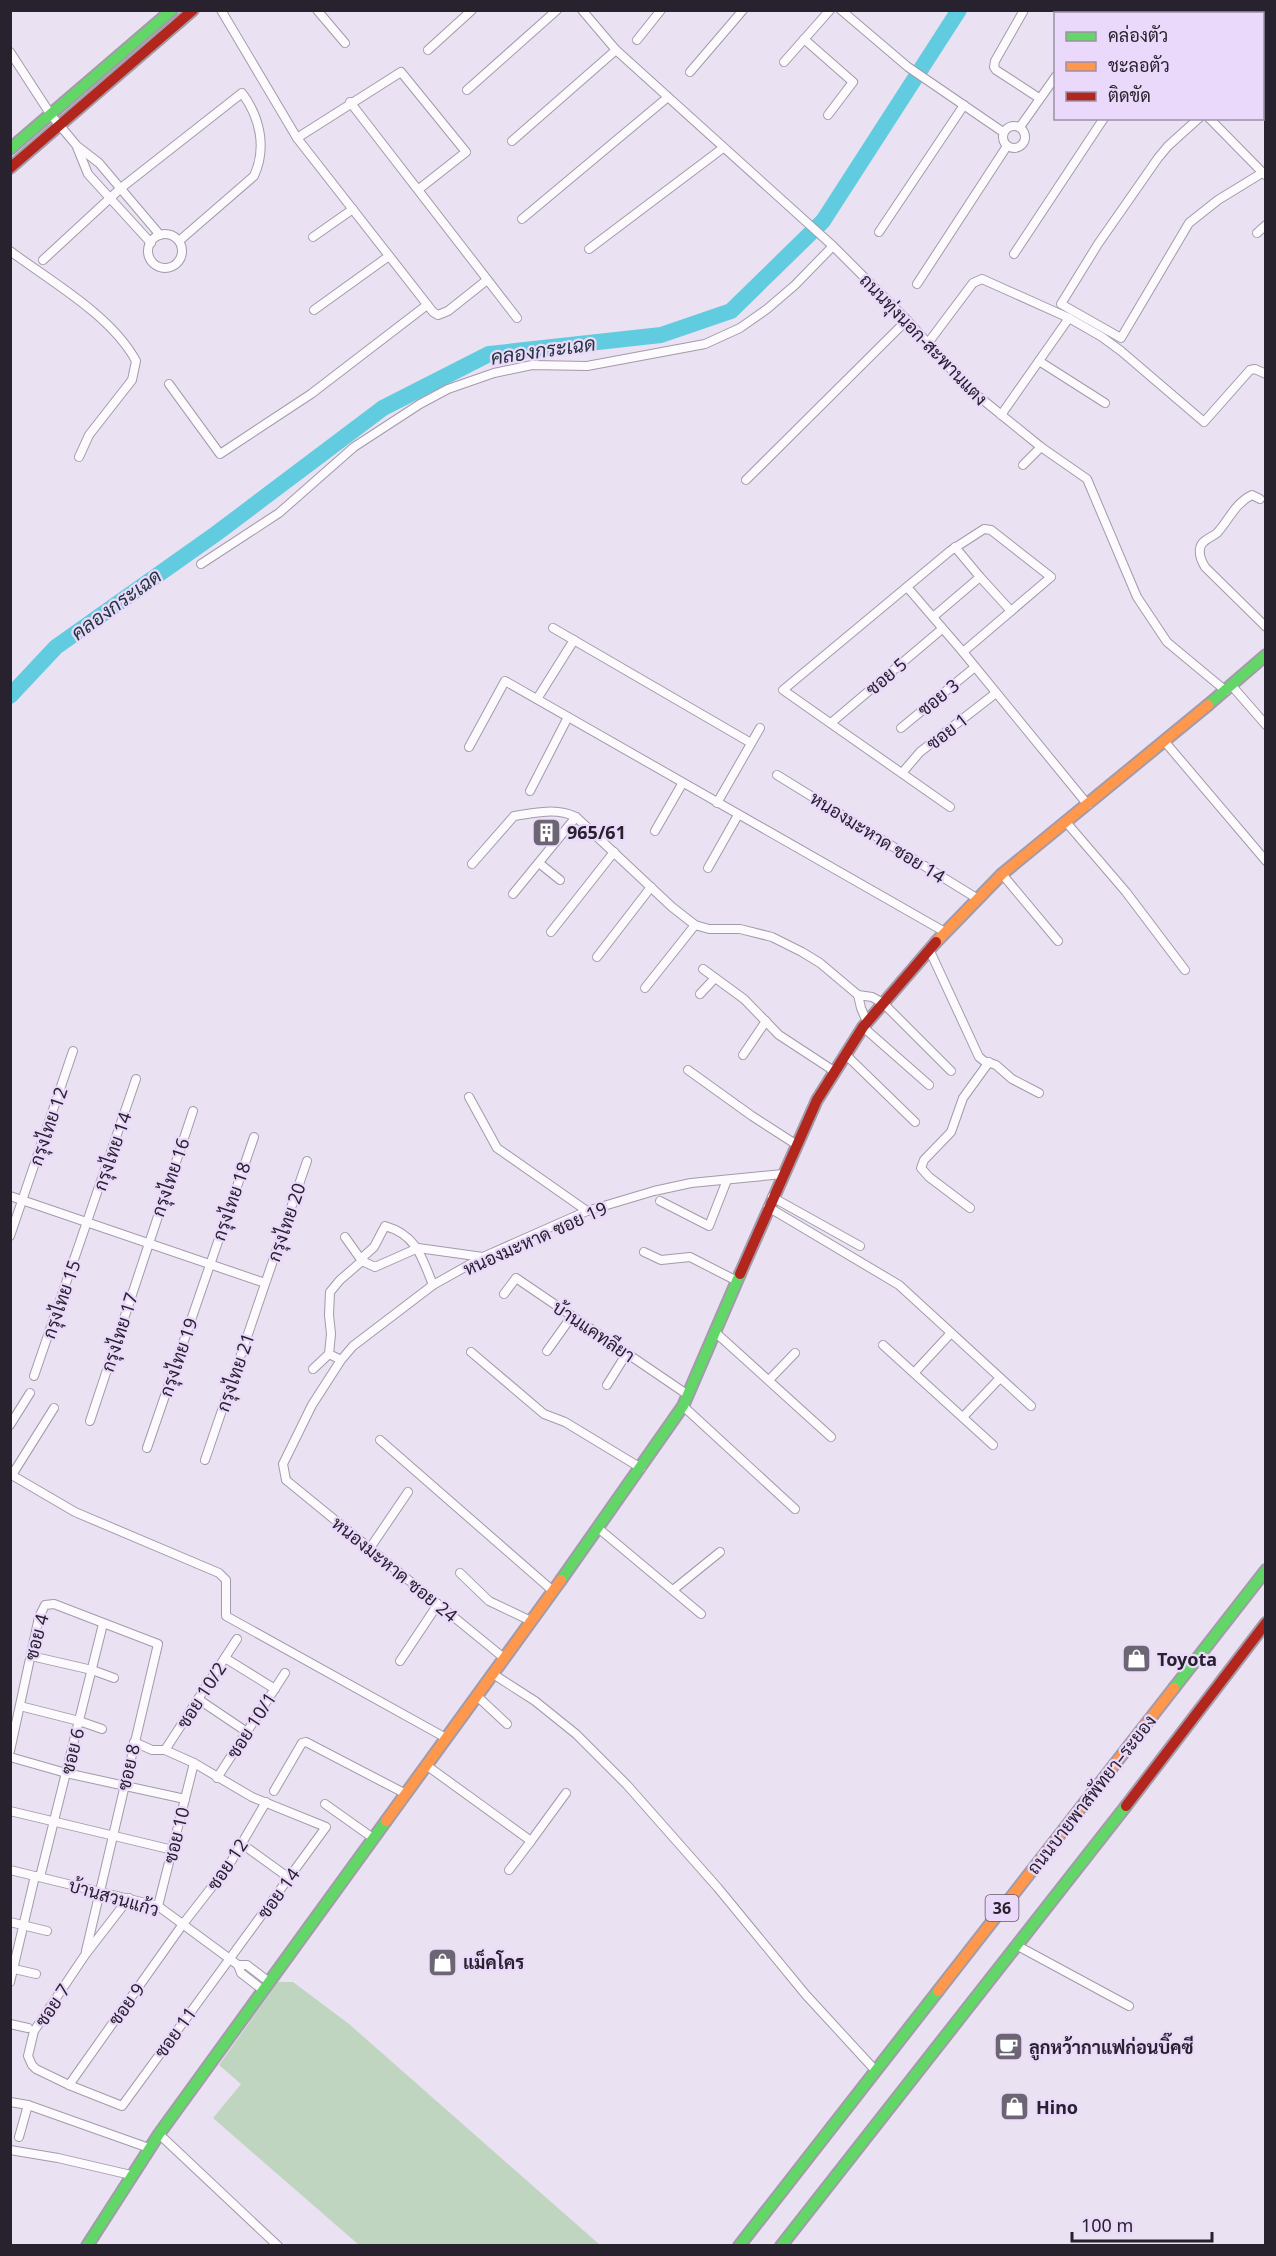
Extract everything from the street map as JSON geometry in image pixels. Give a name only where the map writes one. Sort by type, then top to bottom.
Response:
[{"type":"main road","points":[[10,150],[172,10]]},
{"type":"main road","points":[[10,168],[193,10]]},
{"type":"main road","points":[[87,2246],[149,2148],[553,1591],[683,1406],[770,1202],[817,1100],[865,1024],[929,949],[1002,874],[1165,742],[1266,656]]},
{"type":"main road","name":"ถนนบายพาสพัทยา–ระยอง","points":[[739,2246],[1266,1570]]},
{"type":"main road","name":"ถนนบายพาสพัทยา–ระยอง","points":[[781,2246],[1266,1623]]},
{"type":"street","points":[[221,10],[297,138],[428,305],[438,315],[443,314],[487,280]]},
{"type":"street","points":[[317,10],[345,43]]},
{"type":"street","points":[[428,50],[472,10]]},
{"type":"street","points":[[467,90],[557,10]]},
{"type":"street","name":"ถนนทุ่งนอก-สะพานแตง","points":[[582,10],[616,50],[830,244],[907,320],[967,387],[1041,447],[1087,479],[1137,597],[1167,642],[1229,688],[1266,725]]},
{"type":"street","points":[[637,40],[662,10]]},
{"type":"street","points":[[690,72],[743,10]]},
{"type":"street","points":[[784,62],[830,10]]},
{"type":"street","points":[[841,10],[908,67],[1004,132]]},
{"type":"street","points":[[1024,10],[995,61],[994,67],[1039,98]]},
{"type":"street","points":[[804,39],[853,82],[828,115]]},
{"type":"street","points":[[512,141],[616,50]]},
{"type":"street","points":[[10,52],[60,126],[77,146],[99,163],[160,235]]},
{"type":"street","points":[[297,138],[350,102],[401,72],[466,152],[418,189]]},
{"type":"street","points":[[1020,128],[1054,79]]},
{"type":"street","points":[[43,260],[110,198],[242,93],[250,104],[263,144],[261,161],[254,176],[179,241]]},
{"type":"street","points":[[522,219],[668,97]]},
{"type":"street","points":[[350,102],[517,318]]},
{"type":"street","points":[[879,232],[964,105]]},
{"type":"street","points":[[1014,254],[1103,120]]},
{"type":"street","points":[[1197,120],[1168,146],[1147,173],[1061,304],[1121,338],[1189,223],[1218,200],[1264,174],[1211,120]]},
{"type":"street","points":[[1012,126],[1020,128],[1025,136],[1023,143],[1017,148],[1007,146],[1003,140],[1004,132],[1012,126]]},
{"type":"street","points":[[77,146],[88,174],[151,243]]},
{"type":"street","points":[[917,284],[1007,146]]},
{"type":"street","points":[[589,249],[723,148]]},
{"type":"street","points":[[313,237],[353,209]]},
{"type":"street","points":[[1257,232],[1266,225]]},
{"type":"street","points":[[167,234],[179,241],[183,251],[177,264],[169,268],[158,267],[153,263],[148,250],[151,243],[160,235],[167,234]]},
{"type":"street","points":[[201,564],[279,513],[354,447],[420,404],[448,389],[494,373],[532,365],[587,366],[705,344],[740,328],[768,309],[795,285],[830,244]]},
{"type":"street","points":[[10,251],[94,313],[130,349],[136,361],[132,380],[89,435],[79,457]]},
{"type":"street","points":[[314,310],[389,256]]},
{"type":"street","points":[[928,343],[973,283],[982,279],[1069,318],[1121,351],[1204,422],[1250,370],[1255,369],[1266,374]]},
{"type":"street","points":[[169,384],[220,454],[311,394],[428,305]]},
{"type":"street","points":[[1000,415],[1069,318]]},
{"type":"street","points":[[746,480],[907,320]]},
{"type":"street","points":[[1039,362],[1105,403]]},
{"type":"street","points":[[1023,465],[1041,447]]},
{"type":"street","points":[[1260,499],[1252,495],[1244,498],[1218,532],[1203,542],[1200,548],[1205,567],[1266,627]]},
{"type":"street","points":[[950,807],[783,690],[955,547],[984,530],[991,530],[1051,577],[963,652]]},
{"type":"street","points":[[955,547],[1011,611]]},
{"type":"street","points":[[933,617],[980,577]]},
{"type":"street","points":[[907,587],[1088,804]]},
{"type":"street","points":[[553,628],[752,743]]},
{"type":"street","name":"ซอย 5","points":[[831,723],[942,629]]},
{"type":"street","points":[[537,699],[574,640]]},
{"type":"street","name":"ซอย 3","points":[[901,728],[975,667]]},
{"type":"street","points":[[469,747],[505,681],[945,932]]},
{"type":"street","name":"ซอย 1","points":[[902,773],[920,752],[996,693]]},
{"type":"street","points":[[530,790],[568,717]]},
{"type":"street","points":[[717,803],[760,728]]},
{"type":"street","points":[[1165,742],[1266,861]]},
{"type":"street","name":"หนองมะหาด ซอย 14","points":[[777,775],[978,899]]},
{"type":"street","points":[[655,831],[682,784]]},
{"type":"street","points":[[472,864],[514,816],[558,810],[576,817],[694,925],[709,929],[740,929],[772,937],[802,951],[858,994],[872,997],[883,1003],[951,1071]]},
{"type":"street","points":[[708,868],[738,815]]},
{"type":"street","points":[[513,894],[576,817]]},
{"type":"street","points":[[1066,822],[1126,892],[1185,970]]},
{"type":"street","points":[[551,932],[614,852]]},
{"type":"street","points":[[539,863],[560,880]]},
{"type":"street","points":[[1002,874],[1059,941]]},
{"type":"street","points":[[597,957],[651,887]]},
{"type":"street","points":[[645,988],[694,925]]},
{"type":"street","points":[[929,949],[982,1060],[1000,1067],[1012,1078],[1039,1093]]},
{"type":"street","points":[[704,969],[744,999],[779,1035],[834,1071]]},
{"type":"street","points":[[700,994],[715,978]]},
{"type":"street","points":[[858,994],[865,1024],[929,1085]]},
{"type":"street","points":[[743,1054],[766,1021]]},
{"type":"street","name":"กรุงไทย 12","points":[[10,1236],[73,1051]]},
{"type":"street","points":[[845,1054],[915,1122]]},
{"type":"street","points":[[970,1208],[929,1177],[921,1168],[924,1161],[951,1132],[963,1098],[989,1062]]},
{"type":"street","points":[[688,1070],[797,1145]]},
{"type":"street","name":"กรุงไทย 14","points":[[88,1222],[136,1079]]},
{"type":"street","points":[[469,1097],[497,1148],[587,1211]]},
{"type":"street","name":"กรุงไทย 16","points":[[148,1243],[193,1111]]},
{"type":"street","name":"กรุงไทย 18","points":[[209,1265],[254,1137]]},
{"type":"street","name":"กรุงไทย 20","points":[[265,1283],[307,1161]]},
{"type":"street","name":"หนองมะหาด ซอย 19","points":[[286,1480],[283,1464],[312,1405],[341,1360],[353,1346],[433,1285],[483,1257],[587,1211],[654,1191],[691,1183],[783,1174]]},
{"type":"street","points":[[660,1201],[709,1226],[727,1180]]},
{"type":"street","points":[[10,1196],[265,1283]]},
{"type":"street","points":[[770,1202],[860,1246]]},
{"type":"street","points":[[770,1202],[891,1279],[1031,1406]]},
{"type":"street","name":"กรุงไทย 15","points":[[34,1376],[88,1222]]},
{"type":"street","points":[[313,1370],[329,1354],[330,1292],[374,1247],[386,1226],[401,1233],[418,1248],[433,1285]]},
{"type":"street","points":[[345,1237],[362,1261],[375,1267],[418,1248],[483,1257]]},
{"type":"street","name":"กรุงไทย 17","points":[[90,1421],[148,1243]]},
{"type":"street","points":[[644,1252],[661,1260],[690,1257],[737,1281]]},
{"type":"street","name":"กรุงไทย 19","points":[[147,1448],[209,1265]]},
{"type":"street","name":"บ้านแคทลียา","points":[[504,1294],[516,1278],[688,1395]]},
{"type":"street","name":"กรุงไทย 21","points":[[205,1460],[265,1283]]},
{"type":"street","points":[[547,1351],[572,1316]]},
{"type":"street","points":[[715,1332],[831,1437]]},
{"type":"street","points":[[914,1373],[951,1333]]},
{"type":"street","points":[[883,1345],[993,1445]]},
{"type":"street","points":[[471,1352],[544,1414],[565,1422],[641,1468]]},
{"type":"street","points":[[607,1385],[627,1353]]},
{"type":"street","points":[[770,1380],[795,1353]]},
{"type":"street","points":[[329,1354],[341,1360]]},
{"type":"street","points":[[963,1418],[1000,1378]]},
{"type":"street","points":[[10,1425],[30,1393]]},
{"type":"street","points":[[683,1406],[795,1509]]},
{"type":"street","points":[[54,1408],[11,1474],[75,1512],[219,1573],[226,1580],[226,1616],[446,1738]]},
{"type":"street","points":[[380,1440],[553,1591]]},
{"type":"street","name":"หนองมะหาด ซอย 24","points":[[286,1480],[504,1658]]},
{"type":"street","points":[[370,1548],[408,1492]]},
{"type":"street","points":[[598,1528],[701,1614]]},
{"type":"street","points":[[673,1590],[720,1552]]},
{"type":"street","points":[[460,1573],[489,1601],[531,1620]]},
{"type":"street","name":"ซอย 4","points":[[10,1751],[14,1717],[20,1706],[40,1612],[45,1605],[54,1604],[158,1644]]},
{"type":"street","points":[[400,1661],[438,1604]]},
{"type":"street","name":"ซอย 6","points":[[38,1877],[103,1624]]},
{"type":"street","name":"ซอย 10/2","points":[[165,1750],[237,1639]]},
{"type":"street","name":"ซอย 8","points":[[99,1892],[158,1644]]},
{"type":"street","points":[[31,1656],[92,1670],[114,1678]]},
{"type":"street","points":[[225,1658],[275,1689]]},
{"type":"street","name":"ซอย 10/1","points":[[218,1778],[285,1672]]},
{"type":"street","points":[[493,1674],[535,1701],[576,1734],[627,1785],[718,1888],[806,1995],[875,2070]]},
{"type":"street","points":[[477,1696],[507,1724]]},
{"type":"street","points":[[198,1699],[247,1732]]},
{"type":"street","points":[[20,1706],[79,1720],[102,1729]]},
{"type":"street","points":[[134,1742],[152,1750],[165,1750],[194,1763],[252,1797],[266,1802]]},
{"type":"street","points":[[274,1791],[302,1743],[306,1742],[406,1794]]},
{"type":"street","points":[[10,1757],[66,1773],[185,1799]]},
{"type":"street","name":"ซอย 10","points":[[158,1906],[194,1763]]},
{"type":"street","points":[[426,1765],[531,1841]]},
{"type":"street","points":[[509,1870],[566,1792]]},
{"type":"street","name":"ซอย 14","points":[[230,1958],[326,1827],[266,1802]]},
{"type":"street","name":"ซอย 12","points":[[183,1924],[229,1865],[266,1802]]},
{"type":"street","points":[[325,1804],[374,1838]]},
{"type":"street","points":[[10,1811],[172,1850]]},
{"type":"street","points":[[242,1844],[289,1878]]},
{"type":"street","name":"บ้านสวนแก้ว","points":[[10,1870],[158,1906],[230,1958],[238,1965],[241,1973],[266,1986]]},
{"type":"street","points":[[10,1982],[23,1925],[38,1877]]},
{"type":"street","name":"ซอย 7","points":[[85,1955],[99,1892]]},
{"type":"street","name":"ซอย 7","points":[[122,2106],[36,2069],[28,2056],[34,2031],[85,1955],[129,1898]]},
{"type":"street","points":[[10,1922],[46,1931]]},
{"type":"street","name":"ซอย 9","points":[[69,2085],[183,1924]]},
{"type":"street","points":[[1016,1945],[1129,2006]]},
{"type":"street","name":"ซอย 11","points":[[122,2106],[230,1958]]},
{"type":"street","points":[[12,1968],[36,1974]]},
{"type":"street","points":[[10,2024],[28,2028]]},
{"type":"street","points":[[10,2102],[28,2105],[149,2148]]},
{"type":"street","points":[[19,2137],[28,2105]]},
{"type":"street","points":[[159,2134],[278,2246]]},
{"type":"street","points":[[10,2150],[131,2175]]},
{"type":"green space","points":[[278,1982],[293,1982],[349,2024],[600,2245],[359,2245],[213,2118],[241,2084],[219,2065]]},
{"type":"waterway","name":"คลองกระเฉด","points":[[10,696],[56,647],[217,533],[383,408],[489,354],[661,335],[731,311],[823,221],[959,10]]},
{"type":"traffic: fast","points":[[10,149],[172,10]]},
{"type":"traffic: fast","points":[[1208,705],[1266,655]]},
{"type":"traffic: fast","points":[[561,1580],[683,1406],[740,1274]]},
{"type":"traffic: fast","points":[[1174,1688],[1266,1570]]},
{"type":"traffic: fast","points":[[781,2246],[1126,1806]]},
{"type":"traffic: fast","points":[[87,2246],[159,2134],[386,1821]]},
{"type":"traffic: fast","points":[[739,2246],[938,1991]]},
{"type":"traffic: slow","points":[[936,942],[1002,874],[1208,705]]},
{"type":"traffic: slow","points":[[386,1821],[561,1580]]},
{"type":"traffic: slow","points":[[938,1991],[1174,1688]]},
{"type":"traffic: jam","points":[[10,168],[193,10]]},
{"type":"traffic: jam","points":[[740,1274],[817,1100],[863,1027],[936,942]]},
{"type":"traffic: jam","points":[[1126,1806],[1266,1623]]},
{"type":"place","name":"965/61","points":[[546,832]]},
{"type":"place","name":"Toyota","points":[[1136,1659]]},
{"type":"place","name":"แม็คโคร","points":[[442,1962]]},
{"type":"place","name":"ลูกหว้ากาแฟก่อนบิ๊คซี","points":[[1008,2047]]},
{"type":"place","name":"Hino","points":[[1015,2107]]}]
